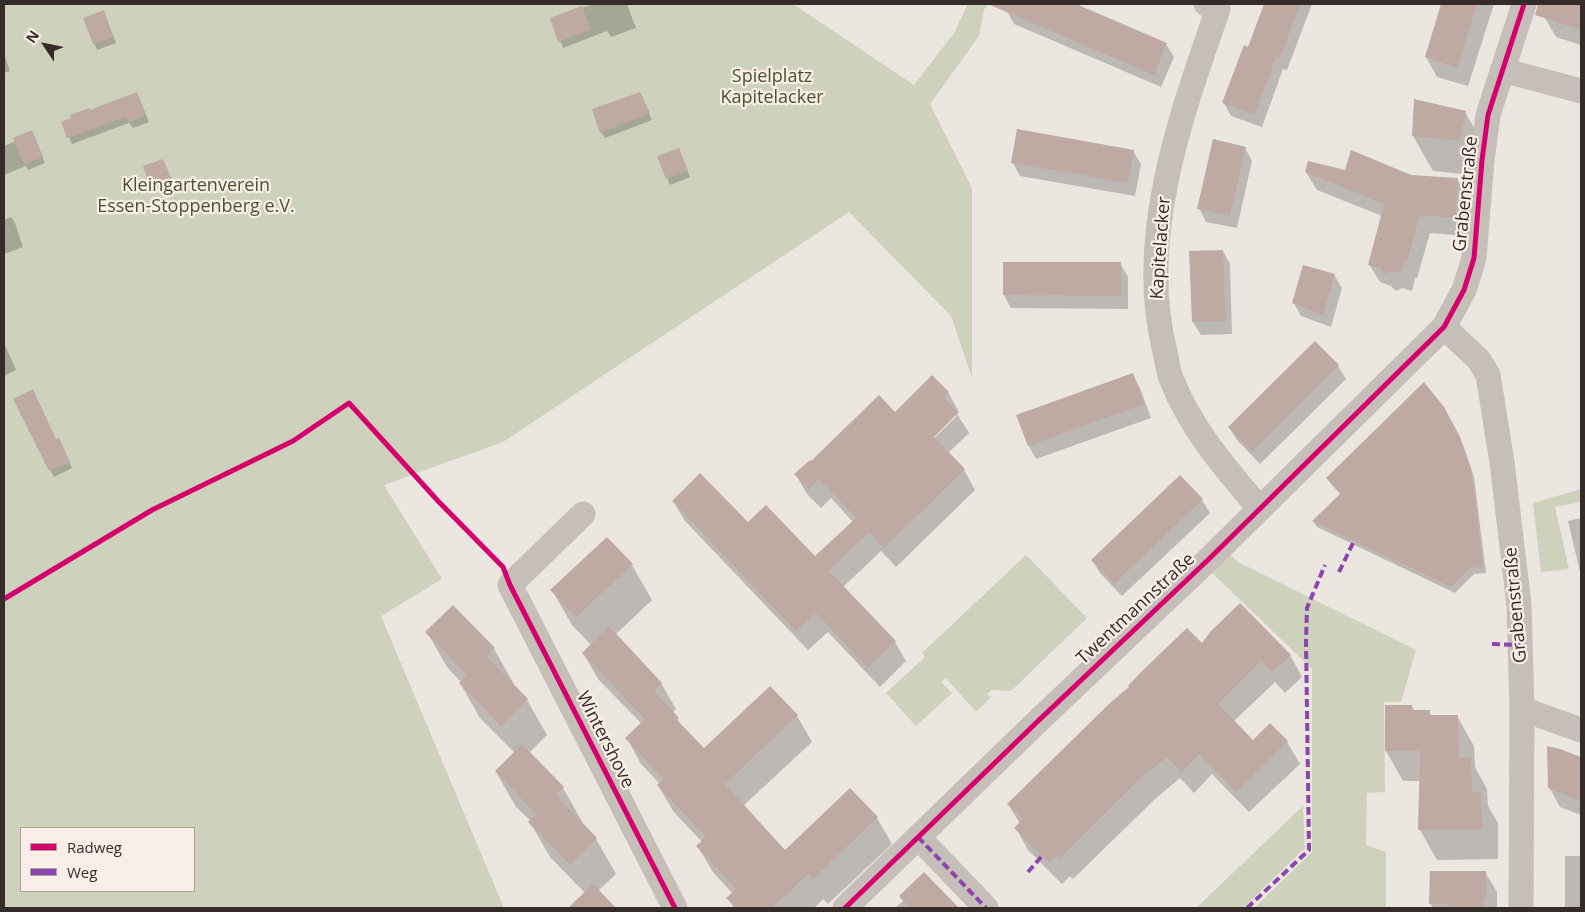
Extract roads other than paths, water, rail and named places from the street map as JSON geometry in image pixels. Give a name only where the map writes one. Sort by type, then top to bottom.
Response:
[{"type":"street","name":"Grabenstraße","points":[[1521,908],[1522,709],[1519,605],[1502,462],[1488,375],[1479,360],[1444,327],[1464,290],[1474,258],[1482,160],[1488,115],[1524,4]]},
{"type":"street","name":"Kapitelacker","points":[[1215,5],[1174,142],[1164,192],[1155,281],[1158,326],[1171,377],[1191,419],[1204,440],[1260,509]]},
{"type":"street","points":[[1502,70],[1581,91]]},
{"type":"street","name":"Twentmannstraße","points":[[845,908],[1260,509],[1444,327]]},
{"type":"street","name":"Wintershove","points":[[583,514],[510,585],[675,908]]},
{"type":"street","points":[[1522,709],[1581,730]]},
{"type":"street","points":[[918,837],[986,908]]},
{"type":"park label","name":"Spielplatz Kapitelacker","points":[[772,87]]},
{"type":"park label","name":"Kleingartenverein Essen-Stoppenberg e.V.","points":[[196,196]]}]
